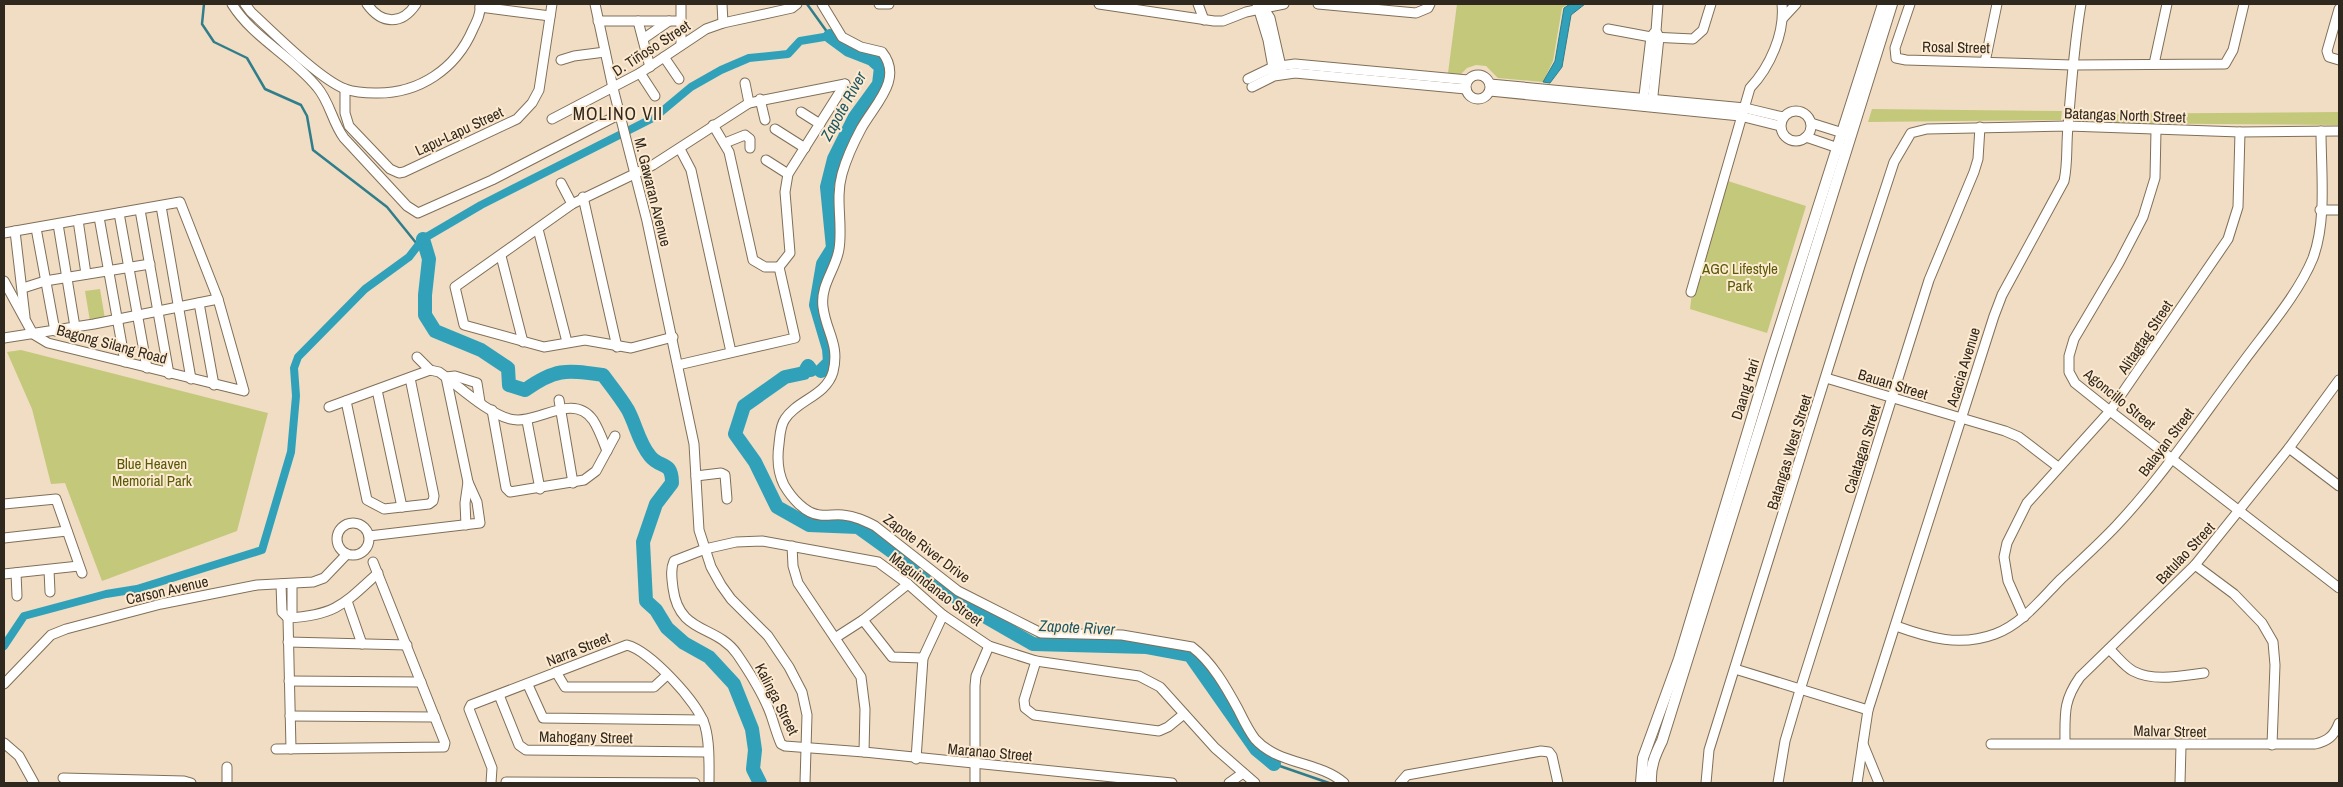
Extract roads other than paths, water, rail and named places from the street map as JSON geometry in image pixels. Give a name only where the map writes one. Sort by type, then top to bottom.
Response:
[{"type":"main road","name":"Daang Hari","points":[[1847,134],[1883,4]]},
{"type":"main road","name":"Daang Hari","points":[[1641,783],[1643,758],[1679,659],[1847,134],[1892,4]]},
{"type":"main road","name":"Daang Hari","points":[[1651,783],[1650,772],[1654,758],[1662,741],[1726,540],[1842,150]]},
{"type":"street","points":[[232,4],[249,25],[317,87],[330,108],[337,128],[344,138],[407,206],[418,213],[492,180],[621,117]]},
{"type":"street","points":[[245,4],[251,12],[306,61],[345,89],[364,93],[388,93],[417,86],[437,75],[453,63],[466,47],[480,6],[550,16]]},
{"type":"street","points":[[368,4],[374,14],[386,19],[398,19],[410,13],[416,4]]},
{"type":"street","name":"Lapu-Lapu Street","points":[[345,89],[345,113],[349,126],[390,169],[398,173],[404,172],[517,119],[526,111],[538,90],[552,4]]},
{"type":"street","name":"M. Gawaran Avenue","points":[[595,4],[613,88],[636,173],[673,337],[694,444],[699,530],[711,567],[726,592],[768,636],[793,675],[805,704],[805,783]]},
{"type":"street","points":[[681,4],[682,45]]},
{"type":"street","points":[[722,4],[723,23]]},
{"type":"street","name":"D. Tiñoso Street","points":[[552,120],[640,73],[706,29],[770,8],[792,8],[797,4]]},
{"type":"street","name":"Zapote River Drive","points":[[822,4],[842,37],[850,43],[882,52],[890,65],[890,77],[882,97],[860,130],[842,172],[839,188],[839,248],[823,295],[823,307],[835,347],[833,373],[823,388],[784,419],[780,430],[778,465],[783,483],[792,498],[810,512],[819,515],[843,515],[861,519],[874,526],[958,591],[1041,633],[1122,635],[1192,647],[1199,652],[1226,686],[1256,740],[1284,757],[1323,768],[1344,783]]},
{"type":"street","points":[[880,4],[889,4]]},
{"type":"street","points":[[1100,4],[1138,7],[1204,20],[1223,21],[1260,6],[1284,4]]},
{"type":"street","points":[[1198,4],[1204,20]]},
{"type":"street","points":[[1318,4],[1416,13],[1428,8],[1430,4]]},
{"type":"street","points":[[1647,103],[1658,4]]},
{"type":"street","points":[[1608,28],[1688,40],[1698,37],[1703,30],[1711,4]]},
{"type":"street","points":[[1691,292],[1750,88],[1764,72],[1768,63],[1783,18],[1782,4]]},
{"type":"street","points":[[1783,18],[1796,4]]},
{"type":"street","name":"Rosal Street","points":[[1910,4],[1895,48],[1896,58],[1906,60],[2072,65],[2225,64],[2233,50],[2244,4]]},
{"type":"street","points":[[1985,62],[1998,4]]},
{"type":"street","name":"Acacia Avenue","points":[[1857,783],[1868,710],[1896,626],[1927,522],[2002,295],[2064,181],[2068,164],[2068,126],[2072,65],[2081,4]]},
{"type":"street","points":[[2154,64],[2167,4]]},
{"type":"street","points":[[1260,6],[1270,18],[1278,70]]},
{"type":"street","points":[[2339,9],[2327,51],[2329,57],[2339,60]]},
{"type":"street","points":[[598,21],[681,21]]},
{"type":"street","points":[[638,21],[650,67]]},
{"type":"street","points":[[643,39],[670,21]]},
{"type":"street","points":[[561,60],[574,56],[605,52]]},
{"type":"street","points":[[664,57],[679,79]]},
{"type":"street","points":[[1250,83],[1278,70],[1306,74],[1467,84],[1480,74],[1488,79],[1490,87],[1487,95],[1477,99],[1472,97],[1467,84]]},
{"type":"street","points":[[640,73],[656,96]]},
{"type":"street","points":[[745,82],[749,102]]},
{"type":"street","points":[[673,337],[631,348],[585,340],[544,347],[464,325],[455,287],[583,197],[636,173],[680,149],[749,102],[845,84],[788,174],[785,192],[790,253],[779,267]]},
{"type":"street","points":[[1490,87],[1744,112],[1782,121]]},
{"type":"street","points":[[760,99],[765,120]]},
{"type":"street","points":[[1782,121],[1792,111],[1802,111],[1811,122],[1847,134]]},
{"type":"street","points":[[801,112],[820,124]]},
{"type":"street","points":[[1782,121],[1787,139],[1797,141],[1806,138],[1811,131],[1811,122]]},
{"type":"street","points":[[713,125],[729,152],[753,260],[765,267],[779,267]]},
{"type":"street","name":"Batangas North Street","points":[[1911,133],[1927,129],[2068,126],[2240,132],[2339,131]]},
{"type":"street","name":"Calatagan Street","points":[[1778,783],[1785,741],[1800,690],[1929,280],[1974,172],[1978,159],[1980,128]]},
{"type":"street","points":[[775,129],[805,148]]},
{"type":"street","name":"Agoncillo Street","points":[[2156,130],[2155,178],[2143,217],[2119,263],[2074,339],[2069,356],[2069,372],[2075,383],[2110,412],[2339,588]]},
{"type":"street","name":"Balayan Street","points":[[1896,626],[1924,636],[1953,642],[1976,640],[1996,634],[2024,616],[2116,527],[2172,458],[2294,292],[2312,260],[2319,239],[2321,131]]},
{"type":"street","name":"Alitagtag Street","points":[[2024,616],[2008,581],[2004,557],[2007,543],[2027,503],[2110,412],[2228,239],[2238,207],[2240,132]]},
{"type":"street","name":"Batangas West Street","points":[[1706,783],[1710,750],[1894,162],[1911,133]]},
{"type":"street","points":[[725,143],[745,135],[750,139],[750,148]]},
{"type":"street","points":[[1806,138],[1842,150]]},
{"type":"street","points":[[680,149],[691,170],[731,352]]},
{"type":"street","points":[[766,160],[788,174]]},
{"type":"street","points":[[561,183],[572,204]]},
{"type":"street","points":[[583,197],[617,347]]},
{"type":"street","points":[[4,234],[177,202],[182,204],[218,299],[55,331],[4,338]]},
{"type":"street","points":[[161,206],[191,379]]},
{"type":"street","points":[[140,210],[169,374]]},
{"type":"street","points":[[2320,210],[2339,210]]},
{"type":"street","points":[[119,213],[147,368]]},
{"type":"street","points":[[99,217],[125,362]]},
{"type":"street","points":[[78,220],[86,274]]},
{"type":"street","points":[[58,224],[65,277],[75,327]]},
{"type":"street","points":[[36,228],[55,331]]},
{"type":"street","points":[[538,229],[567,342]]},
{"type":"street","points":[[15,231],[25,317]]},
{"type":"street","points":[[501,256],[524,342]]},
{"type":"street","points":[[23,288],[65,277],[150,264]]},
{"type":"street","points":[[678,365],[795,338],[779,267]]},
{"type":"street","name":"Bagong Silang Road","points":[[4,281],[33,334],[48,343],[214,385],[244,390],[218,299]]},
{"type":"street","points":[[199,303],[214,385]]},
{"type":"street","points":[[417,357],[430,370],[446,377],[507,419],[527,421],[559,405],[589,415],[607,451]]},
{"type":"street","points":[[329,408],[430,370]]},
{"type":"street","points":[[446,377],[455,376],[477,383],[480,402]]},
{"type":"street","points":[[347,554],[340,550],[336,542],[337,534],[342,527],[350,523],[358,524],[365,529],[369,536],[480,523],[477,502],[468,482],[446,377]]},
{"type":"street","points":[[346,401],[367,500],[382,509],[428,504],[434,499],[410,378]]},
{"type":"street","name":"Bauan Street","points":[[1826,378],[2020,437],[2058,467]]},
{"type":"street","name":"Batulao Street","points":[[2066,743],[2065,706],[2069,692],[2080,677],[2195,565],[2289,448],[2339,382]]},
{"type":"street","points":[[378,390],[402,507]]},
{"type":"street","points":[[559,405],[573,484]]},
{"type":"street","points":[[492,410],[507,490],[512,493],[573,484],[591,476],[615,436]]},
{"type":"street","points":[[527,421],[540,489]]},
{"type":"street","points":[[2289,448],[2339,486]]},
{"type":"street","points":[[696,476],[721,473],[725,475],[727,499]]},
{"type":"street","points":[[466,524],[465,503],[468,482]]},
{"type":"street","points":[[4,504],[56,499],[81,570],[48,570],[4,574]]},
{"type":"street","points":[[4,538],[67,531]]},
{"type":"street","name":"Carson Avenue","points":[[4,684],[45,640],[66,629],[161,604],[257,585],[313,582],[324,578],[347,554],[354,555],[366,549],[369,536]]},
{"type":"street","name":"Maguindanao Street","points":[[705,549],[736,542],[762,541],[878,562],[908,584],[943,615],[989,646],[1036,661],[1139,676],[1150,680],[1160,687],[1215,748],[1255,783]]},
{"type":"street","points":[[792,546],[793,566],[798,583],[861,678],[865,709],[864,752]]},
{"type":"street","name":"Kalinga Street","points":[[705,549],[674,561],[671,576],[677,606],[682,614],[694,625],[722,641],[736,652],[760,692],[781,744],[785,746],[806,747]]},
{"type":"street","points":[[276,749],[444,746],[445,743],[435,717],[373,562]]},
{"type":"street","points":[[2195,565],[2245,606],[2262,623],[2273,642],[2275,665],[2272,745]]},
{"type":"street","points":[[48,570],[50,592]]},
{"type":"street","points":[[16,573],[17,596]]},
{"type":"street","points":[[288,618],[324,614],[346,601],[378,573]]},
{"type":"street","points":[[281,584],[282,612],[288,618]]},
{"type":"street","points":[[291,749],[288,618],[292,612],[292,584]]},
{"type":"street","points":[[835,638],[863,620],[908,584]]},
{"type":"street","points":[[346,601],[362,644]]},
{"type":"street","points":[[916,759],[923,658],[943,615]]},
{"type":"street","points":[[863,620],[892,657],[923,658]]},
{"type":"street","points":[[288,642],[406,645]]},
{"type":"street","name":"Narra Street","points":[[491,783],[492,768],[469,709],[471,705],[528,685],[556,672],[627,645],[636,647],[667,675],[688,696],[703,720],[708,752],[709,783]]},
{"type":"street","points":[[975,783],[976,676],[989,646]]},
{"type":"street","points":[[2110,649],[2131,670],[2146,677],[2175,677],[2204,672]]},
{"type":"street","points":[[1036,661],[1024,700],[1025,708],[1034,715],[1158,731],[1168,727],[1184,714]]},
{"type":"street","points":[[1735,669],[1868,710]]},
{"type":"street","points":[[556,672],[565,687],[654,687],[667,675]]},
{"type":"street","points":[[289,681],[421,682]]},
{"type":"street","points":[[528,685],[543,718],[703,720]]},
{"type":"street","name":"Mahogany Street","points":[[499,695],[519,745],[526,750],[708,752]]},
{"type":"street","points":[[290,716],[435,717]]},
{"type":"street","name":"Malvar Street","points":[[1991,744],[2066,743],[2180,746],[2315,744],[2326,741],[2334,734],[2339,723]]},
{"type":"street","points":[[1863,743],[1879,783]]},
{"type":"street","points":[[6,744],[19,756],[34,783]]},
{"type":"street","points":[[2180,746],[2180,783]]},
{"type":"street","name":"Maranao Street","points":[[806,747],[1172,783]]},
{"type":"street","points":[[1400,783],[1407,775],[1541,751],[1549,752],[1552,756],[1558,783]]},
{"type":"street","points":[[227,767],[227,783]]},
{"type":"street","points":[[1229,783],[1243,774]]},
{"type":"street","points":[[63,778],[191,783]]},
{"type":"street","points":[[506,782],[695,783]]},
{"type":"water","points":[[1570,4],[1585,4],[1571,15],[1562,67],[1550,83],[1543,82],[1555,61],[1564,8]]},
{"type":"waterway","points":[[204,4],[202,24],[214,42],[247,58],[265,89],[301,105],[307,116],[313,150],[387,207],[417,244]]},
{"type":"waterway","name":"Zapote River","points":[[807,4],[830,36]]},
{"type":"waterway","points":[[4,646],[24,616],[106,594],[137,589],[262,550],[291,452],[296,396],[294,368],[298,357],[365,289],[409,257],[423,239],[481,205],[655,117],[691,87],[721,70],[749,58],[788,54],[800,41],[830,36]]},
{"type":"waterway","name":"Zapote River","points":[[821,371],[830,362],[829,349],[816,305],[823,264],[833,248],[827,187],[834,159],[855,117],[879,84],[881,67],[872,59],[849,50],[830,36]]},
{"type":"waterway","points":[[423,239],[429,259],[425,315],[435,331],[481,350],[508,368],[509,385],[525,390],[545,378],[562,372],[603,375],[628,410],[646,451],[654,460],[670,471],[672,483],[656,504],[643,542],[646,601],[656,610],[667,628],[684,643],[709,657],[734,684],[752,729],[755,750],[753,769],[760,783]]},
{"type":"waterway","name":"Zapote River","points":[[811,370],[808,366],[804,373],[785,377],[744,406],[735,434],[755,462],[777,507],[809,525],[858,527],[972,609],[1033,644],[1147,647],[1190,655],[1256,749],[1274,764]]},
{"type":"waterway","name":"Zapote River","points":[[1274,764],[1329,783]]},
{"type":"district","name":"MOLINO VII","points":[[618,113]]},
{"type":"park label","name":"AGC Lifestyle Park","points":[[1740,276]]},
{"type":"park label","name":"Blue Heaven Memorial Park","points":[[152,472]]}]
